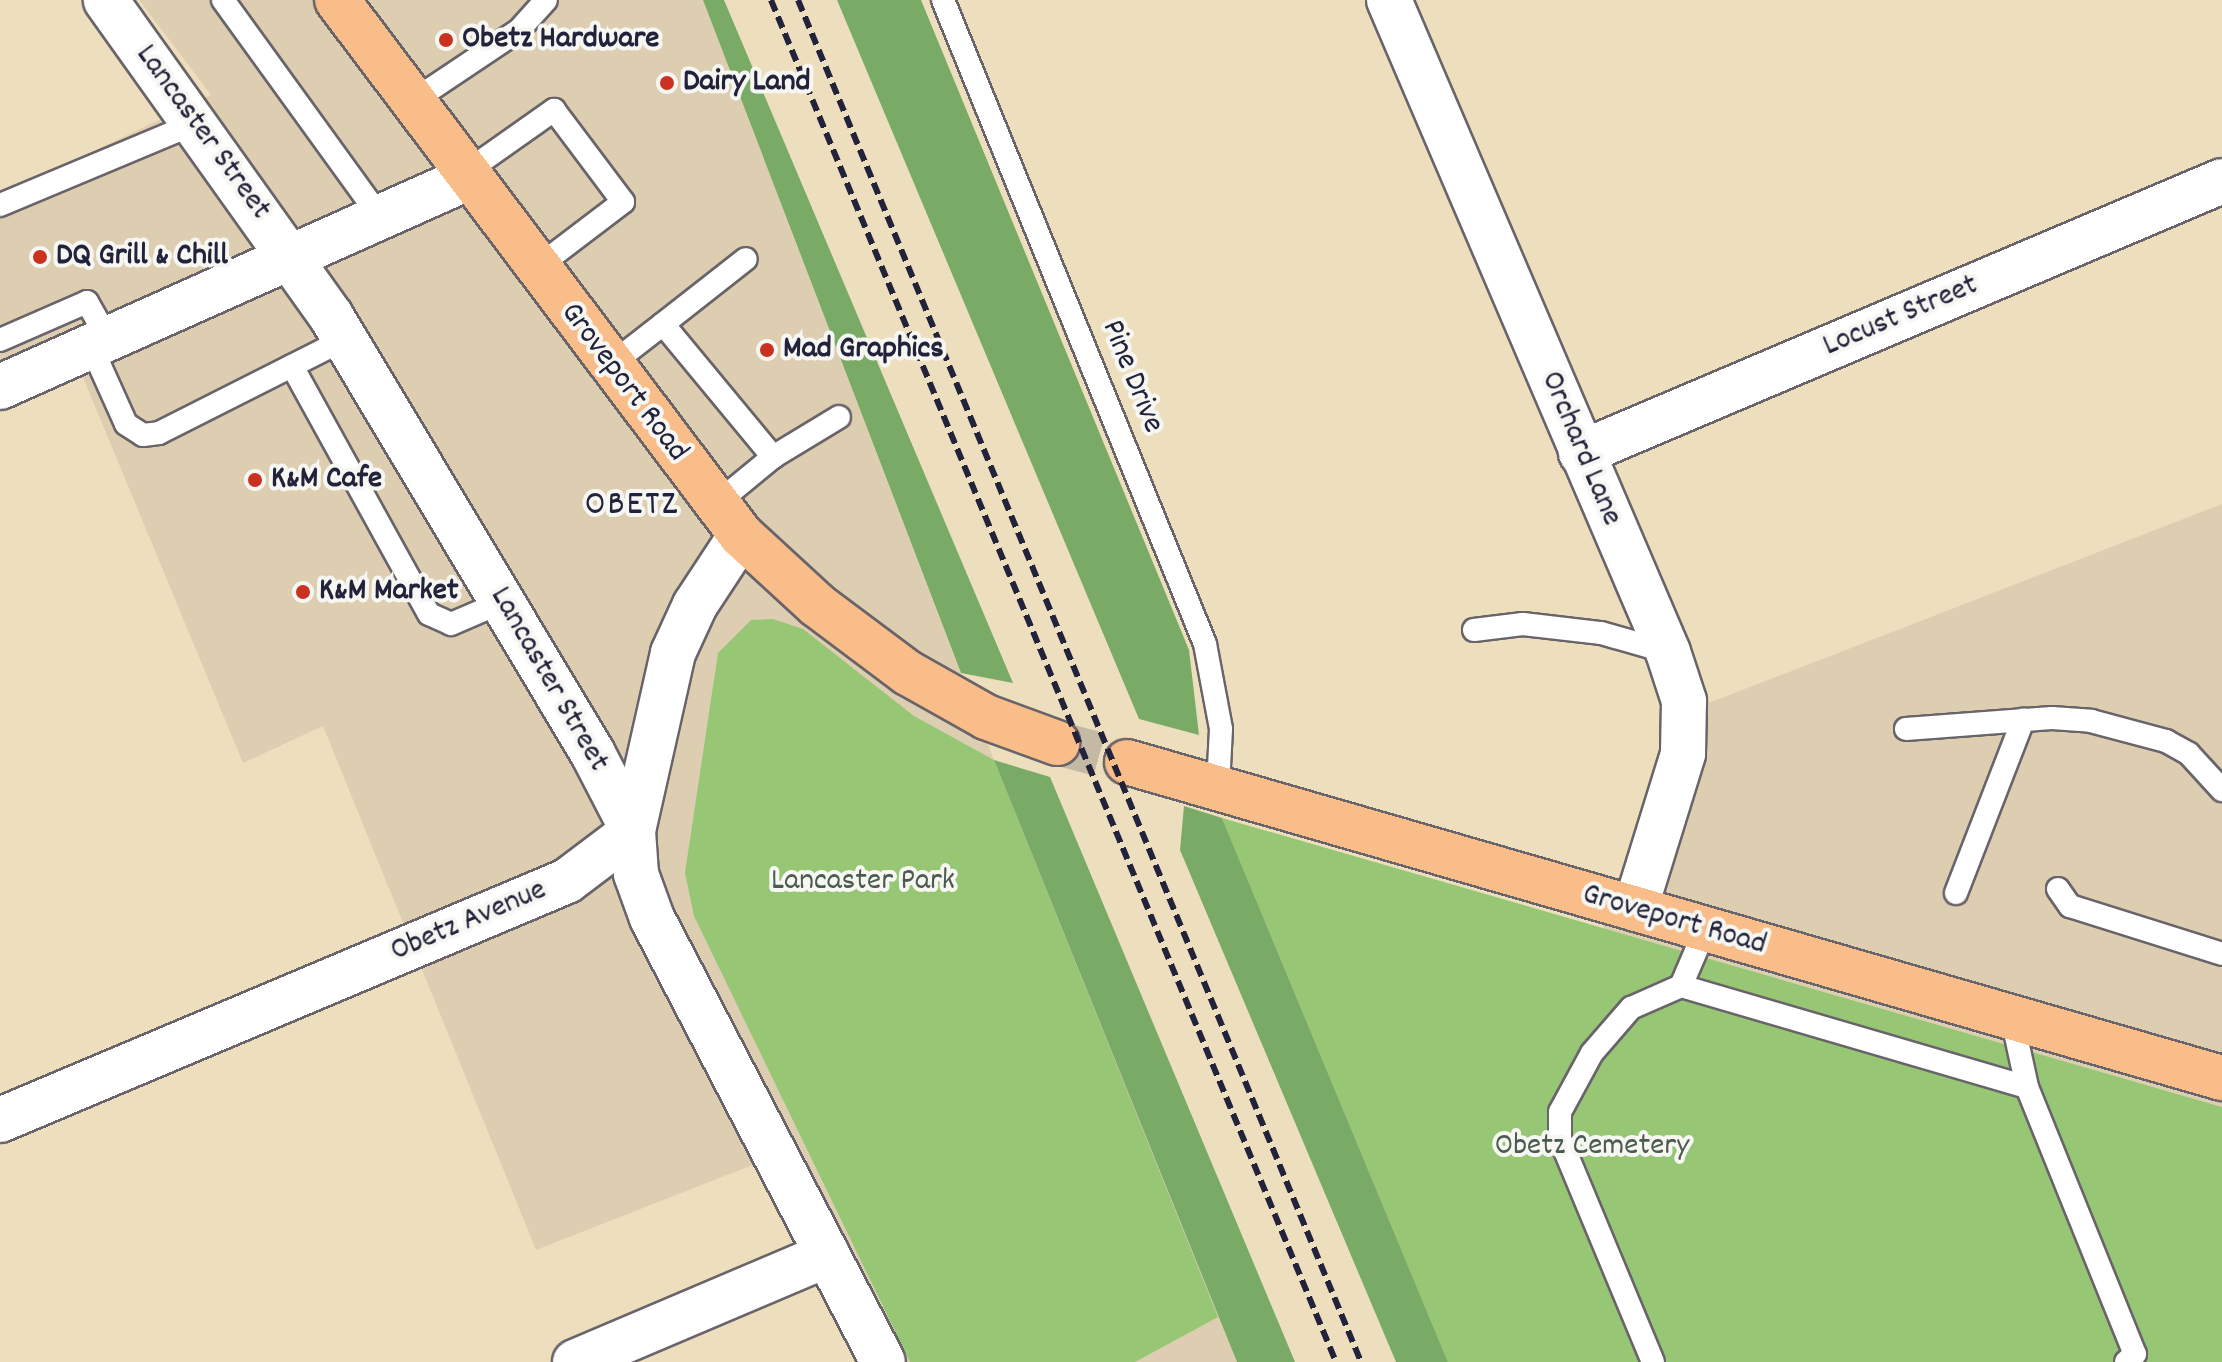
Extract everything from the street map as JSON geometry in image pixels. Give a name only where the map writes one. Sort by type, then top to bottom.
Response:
[{"type":"main road","name":"Groveport Road","points":[[337,0],[609,366],[728,520],[817,605],[908,673],[986,717],[1057,743]]},
{"type":"main road","name":"Groveport Road","points":[[1127,762],[2222,1078]]},
{"type":"street","name":"Lancaster Street","points":[[106,0],[292,257],[345,339],[502,602],[633,831],[636,874],[652,918],[883,1362]]},
{"type":"street","name":"Orchard Lane","points":[[1389,0],[1668,652],[1684,701],[1683,754],[1635,909]]},
{"type":"street","points":[[0,387],[468,175]]},
{"type":"street","name":"Locust Street","points":[[1581,453],[2222,181]]},
{"type":"street","points":[[633,831],[673,653],[728,520]]},
{"type":"street","name":"Obetz Avenue","points":[[0,1120],[567,881],[633,831]]},
{"type":"street","points":[[575,1362],[827,1255]]},
{"type":"lane","points":[[223,0],[380,217]]},
{"type":"lane","points":[[413,101],[519,30],[546,0]]},
{"type":"lane","name":"Pine Drive","points":[[943,0],[1205,644],[1221,729],[1218,787]]},
{"type":"lane","points":[[468,175],[554,110],[623,202],[536,268]]},
{"type":"lane","points":[[0,205],[196,123]]},
{"type":"lane","points":[[609,366],[746,259]]},
{"type":"lane","points":[[0,340],[87,302],[126,424],[143,435],[159,433],[345,339]]},
{"type":"lane","points":[[663,324],[773,457]]},
{"type":"lane","points":[[292,366],[429,614],[451,624],[502,602]]},
{"type":"lane","points":[[728,520],[773,457],[839,417]]},
{"type":"lane","points":[[1474,630],[1539,626],[1601,633],[1668,652]]},
{"type":"lane","points":[[1956,893],[2023,720]]},
{"type":"lane","points":[[1906,729],[2023,720],[2091,721],[2166,741],[2189,754],[2222,790]]},
{"type":"lane","points":[[2058,889],[2070,906],[2222,954]]},
{"type":"lane","points":[[1681,986],[1705,930]]},
{"type":"lane","points":[[1653,1362],[1560,1139],[1560,1112],[1592,1053],[1631,1008],[1681,986],[2027,1087]]},
{"type":"lane","points":[[2012,1018],[2027,1087],[2135,1354],[2126,1362]]},
{"type":"shaded area","points":[[139,0],[703,0],[994,760],[1237,1362],[906,1362],[793,1149],[536,1250],[323,726],[243,763],[82,375],[0,411],[0,196],[211,95]]},
{"type":"shaded area","points":[[2222,504],[2222,1107],[1603,928],[1670,718]]},
{"type":"green space","points":[[703,0],[724,0],[1013,683],[961,673]]},
{"type":"green space","points":[[837,0],[921,0],[1189,650],[1199,735],[1139,719]]},
{"type":"green space","name":"Lancaster Park","points":[[773,619],[803,629],[914,716],[994,760],[1218,1317],[1135,1362],[910,1362],[694,916],[685,873],[718,653],[751,620]]},
{"type":"green space","points":[[994,760],[1050,777],[1295,1362],[1237,1362]]},
{"type":"green space","points":[[1184,806],[1222,818],[1448,1362],[1396,1362],[1180,850]]},
{"type":"green space","name":"Obetz Cemetery","points":[[1222,818],[2222,1107],[2222,1362],[1448,1362]]},
{"type":"tunnel","points":[[1057,743],[1127,762]]},
{"type":"railway","points":[[771,0],[1336,1362]]},
{"type":"railway","points":[[798,0],[1361,1362]]},
{"type":"place","name":"Obetz Hardware","points":[[446,40]]},
{"type":"place","name":"Dairy Land","points":[[667,83]]},
{"type":"place","name":"DQ Grill & Chill","points":[[40,257]]},
{"type":"place","name":"Mad Graphics","points":[[767,350]]},
{"type":"place","name":"K&M Cafe","points":[[255,480]]},
{"type":"place","name":"K&M Market","points":[[303,592]]},
{"type":"district","name":"OBETZ","points":[[632,507]]}]
